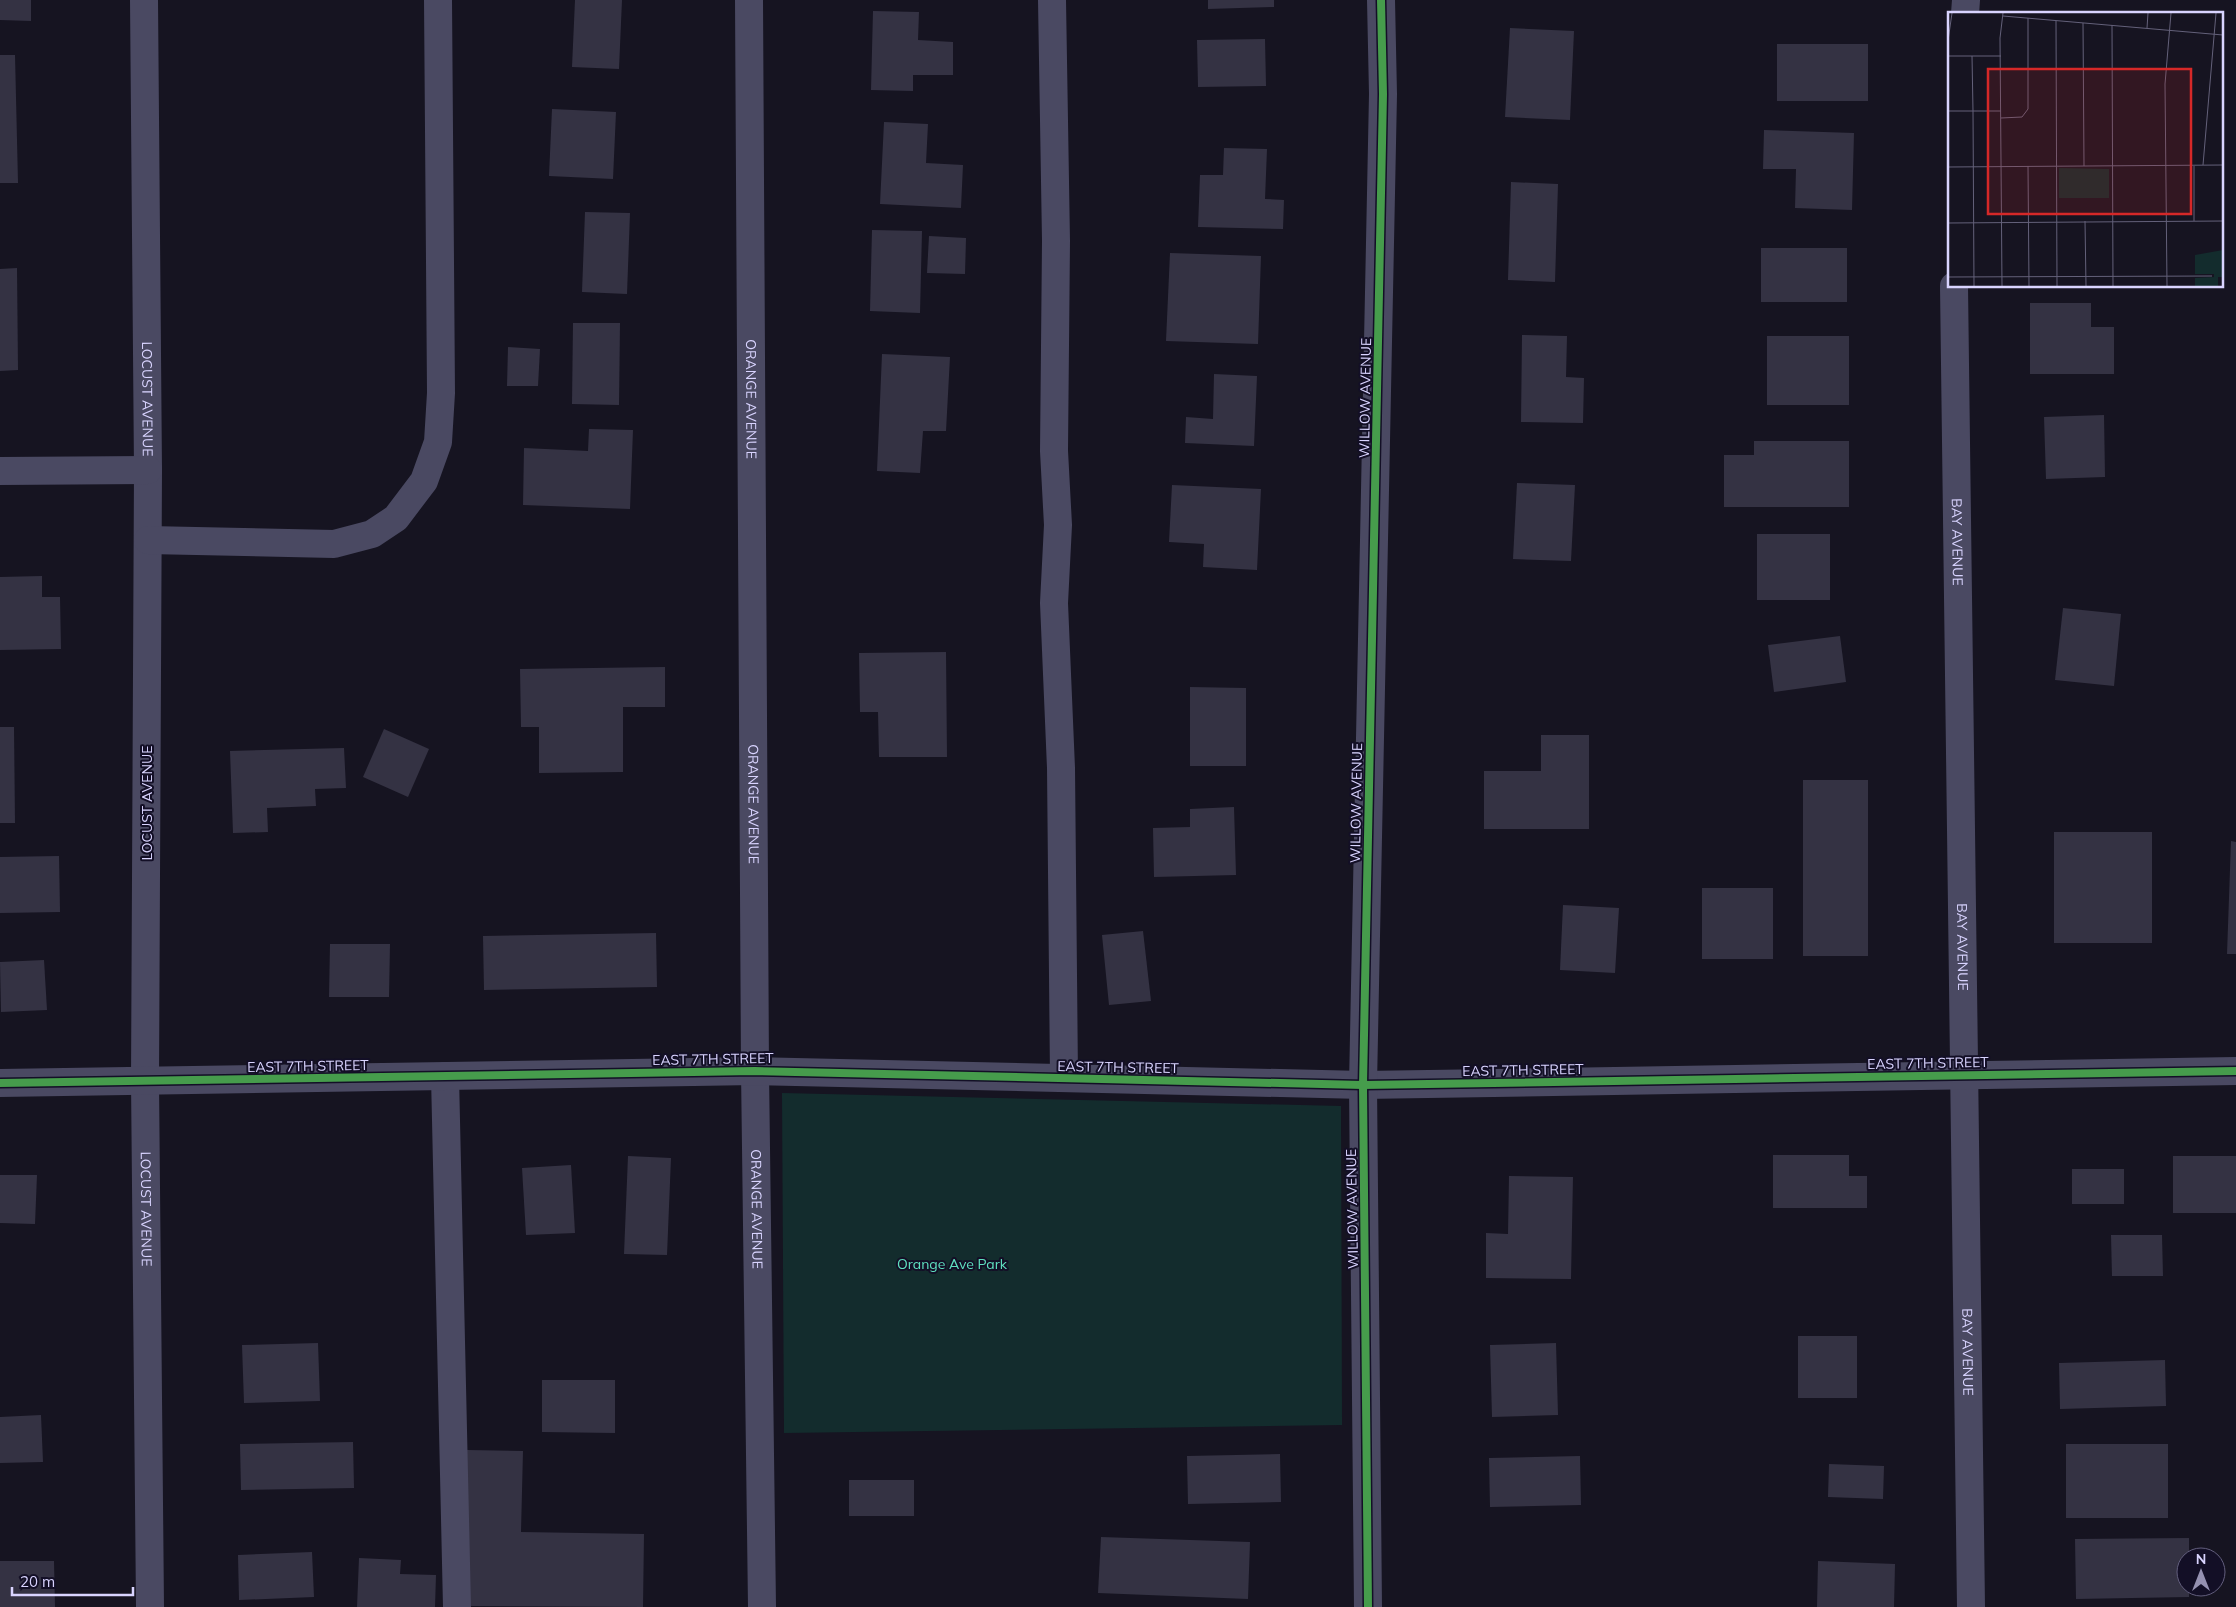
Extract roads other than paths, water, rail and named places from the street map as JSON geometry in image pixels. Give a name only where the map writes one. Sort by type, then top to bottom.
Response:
[{"type":"street","name":"LOCUST AVENUE","points":[[144,0],[148,470],[146,1081],[150,1607]]},
{"type":"street","points":[[148,540],[334,544],[372,534],[396,518],[424,481],[438,442],[441,392],[438,0]]},
{"type":"street","name":"ORANGE AVENUE","points":[[749,0],[755,1071],[762,1607]]},
{"type":"street","points":[[1052,0],[1056,241],[1054,451],[1058,525],[1054,603],[1061,768],[1064,1078]]},
{"type":"street","name":"WILLOW AVENUE","points":[[1368,1607],[1363,1085],[1383,94],[1381,0]]},
{"type":"street","name":"BAY AVENUE","points":[[1954,288],[1971,1607]]},
{"type":"street","points":[[0,471],[148,470]]},
{"type":"street","name":"EAST 7TH STREET","points":[[0,1083],[755,1071],[1363,1085],[2236,1070]]},
{"type":"street","points":[[445,1076],[457,1607]]},
{"type":"park label","name":"Orange Ave Park","points":[[952,1264]]}]
